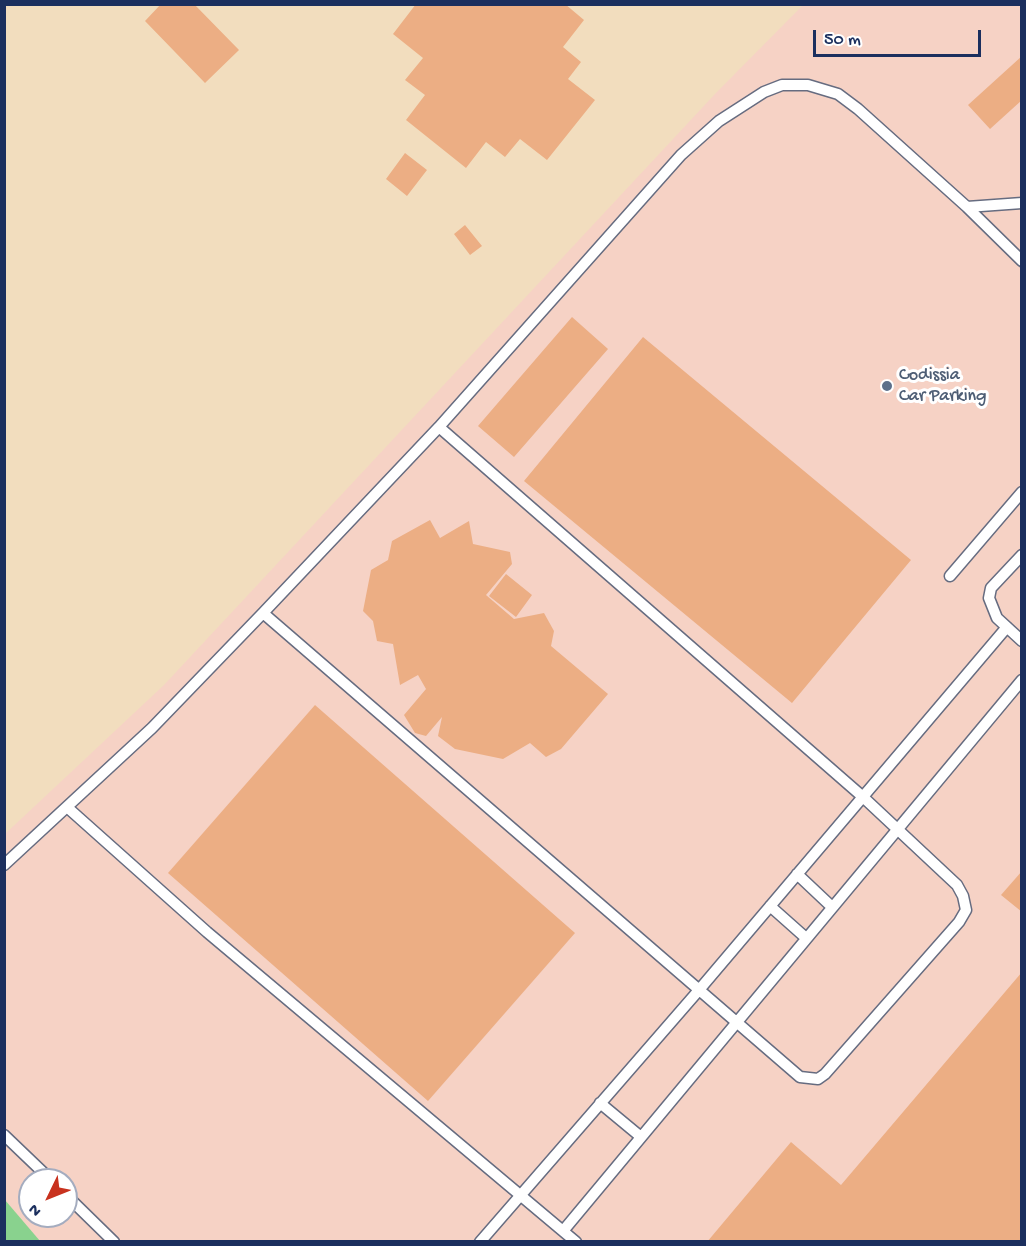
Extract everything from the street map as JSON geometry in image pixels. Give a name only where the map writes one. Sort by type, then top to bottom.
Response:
[{"type":"lane","points":[[4,865],[152,728],[263,613],[439,427],[681,155],[719,121],[764,92],[782,85],[808,85],[838,94],[858,109],[967,207],[1022,261]]},
{"type":"lane","points":[[967,207],[1022,203]]},
{"type":"lane","points":[[263,613],[800,1077],[811,1080],[818,1079],[825,1074],[959,922],[966,910],[963,896],[957,885],[863,797],[439,427]]},
{"type":"lane","points":[[950,576],[1022,492]]},
{"type":"lane","points":[[1022,555],[991,588],[989,598],[997,618],[1022,641]]},
{"type":"lane","points":[[480,1242],[699,990],[1007,627]]},
{"type":"lane","points":[[563,1231],[1022,680]]},
{"type":"lane","points":[[68,808],[207,932],[576,1242]]},
{"type":"lane","points":[[797,874],[832,907]]},
{"type":"lane","points":[[770,906],[806,938]]},
{"type":"lane","points":[[600,1103],[641,1137]]},
{"type":"lane","points":[[4,1135],[38,1168]]},
{"type":"lane","points":[[78,1207],[114,1242]]},
{"type":"shaded area","points":[[803,5],[1021,5],[1021,1241],[40,1242],[28,1228],[78,1228],[78,1168],[18,1168],[18,1216],[5,1200],[5,834],[164,685],[715,94]]},
{"type":"green space","points":[[4,1200],[18,1215],[18,1228],[29,1228],[40,1241],[5,1241]]},
{"type":"building","points":[[161,4],[194,4],[239,50],[205,83],[145,21]]},
{"type":"building","points":[[416,4],[565,4],[584,20],[563,47],[581,62],[568,79],[595,100],[547,160],[520,139],[505,157],[486,142],[466,168],[406,120],[425,95],[405,80],[423,58],[393,34]]},
{"type":"building","points":[[1022,56],[1022,100],[990,129],[968,105]]},
{"type":"building","points":[[405,153],[427,170],[407,196],[386,179]]},
{"type":"building","points":[[465,225],[482,246],[470,255],[454,234]]},
{"type":"building","points":[[572,317],[608,349],[514,457],[478,426]]},
{"type":"building","points":[[643,337],[911,560],[792,703],[524,481]]},
{"type":"building","points":[[430,520],[440,538],[469,521],[473,544],[510,552],[512,564],[486,595],[514,619],[544,613],[554,631],[551,646],[608,694],[561,749],[546,757],[530,743],[503,759],[455,749],[438,736],[442,717],[426,736],[415,733],[404,715],[426,689],[418,675],[400,685],[393,644],[377,641],[373,621],[363,611],[371,570],[388,560],[392,541]]},
{"type":"building","points":[[506,574],[532,595],[516,617],[489,596]]},
{"type":"building","points":[[315,705],[575,933],[428,1101],[168,873]]},
{"type":"building","points":[[1022,871],[1022,912],[1001,895]]},
{"type":"building","points":[[1022,972],[1022,1242],[707,1242],[791,1142],[841,1185]]},
{"type":"place","name":"Codissia Car Parking","points":[[887,386]]}]
